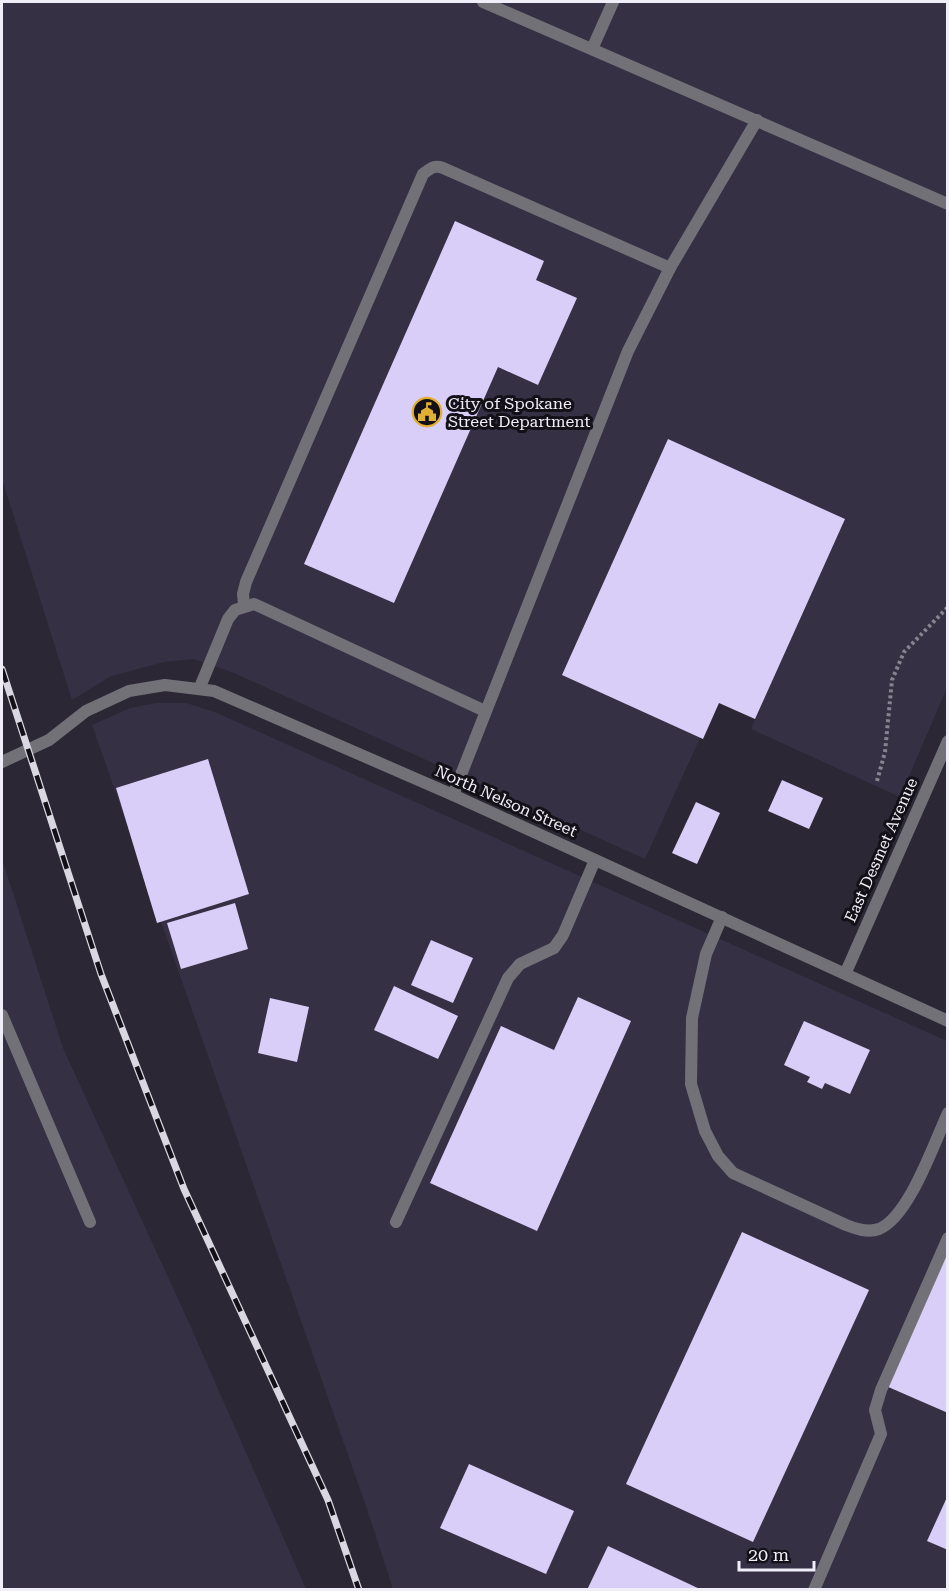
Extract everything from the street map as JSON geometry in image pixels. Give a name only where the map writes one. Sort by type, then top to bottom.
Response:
[{"type":"street","points":[[483,2],[948,204]]},
{"type":"street","points":[[592,49],[613,2]]},
{"type":"street","points":[[453,795],[628,351],[670,268],[757,120]]},
{"type":"street","points":[[244,605],[243,594],[246,582],[423,174],[436,166],[443,168],[670,268]]},
{"type":"street","points":[[200,687],[228,619],[235,610],[244,605],[254,604],[485,711]]},
{"type":"street","name":"North Nelson Street","points":[[2,762],[49,740],[86,711],[129,691],[165,685],[200,687],[228,696],[453,795],[846,972],[948,1021]]},
{"type":"street","name":"East Desmet Avenue","points":[[846,972],[948,741]]},
{"type":"street","points":[[396,1222],[508,978],[520,964],[554,948],[563,935],[595,860]]},
{"type":"street","points":[[722,917],[706,954],[692,1018],[691,1084],[705,1131],[718,1156],[733,1173],[846,1225],[860,1230],[879,1229],[905,1207],[948,1113]]},
{"type":"street","points":[[2,1015],[90,1222]]},
{"type":"street","points":[[814,1590],[881,1434],[875,1410],[881,1390],[948,1238]]},
{"type":"path","points":[[877,781],[885,752],[892,680],[904,652],[948,606]]},
{"type":"shaded area","points":[[2,2],[947,2],[947,688],[900,797],[751,729],[755,719],[719,703],[700,738],[645,859],[234,673],[194,659],[164,662],[111,676],[72,700],[2,479]]},
{"type":"shaded area","points":[[156,703],[186,703],[215,712],[947,1041],[947,1589],[393,1589],[92,725],[130,708]]},
{"type":"shaded area","points":[[2,859],[63,1048],[190,1325],[306,1589],[2,1589]]},
{"type":"building","points":[[455,221],[544,261],[536,280],[577,298],[538,385],[498,367],[394,603],[304,564]]},
{"type":"building","points":[[668,439],[845,519],[755,719],[719,703],[703,739],[562,675]]},
{"type":"building","points":[[208,759],[249,894],[157,923],[116,788]]},
{"type":"building","points":[[782,780],[823,798],[809,829],[768,811]]},
{"type":"building","points":[[696,802],[720,813],[697,864],[672,853]]},
{"type":"building","points":[[235,903],[248,949],[181,969],[167,923]]},
{"type":"building","points":[[431,940],[473,958],[453,1003],[411,985]]},
{"type":"building","points":[[394,986],[458,1016],[438,1059],[374,1030]]},
{"type":"building","points":[[578,997],[631,1021],[537,1231],[430,1183],[501,1026],[554,1050]]},
{"type":"building","points":[[270,998],[309,1007],[297,1062],[258,1053]]},
{"type":"building","points":[[804,1021],[870,1050],[850,1094],[825,1083],[822,1089],[807,1082],[810,1077],[784,1065]]},
{"type":"building","points":[[742,1232],[869,1290],[753,1542],[626,1484]]},
{"type":"building","points":[[948,1247],[948,1413],[886,1386]]},
{"type":"building","points":[[469,1464],[574,1511],[546,1574],[440,1528]]},
{"type":"building","points":[[948,1495],[948,1550],[927,1541]]},
{"type":"building","points":[[608,1546],[702,1590],[587,1590]]},
{"type":"railway","points":[[2,669],[101,974],[184,1189],[328,1500],[359,1590]]},
{"type":"place","name":"City of Spokane Street Department","points":[[427,412]]}]
